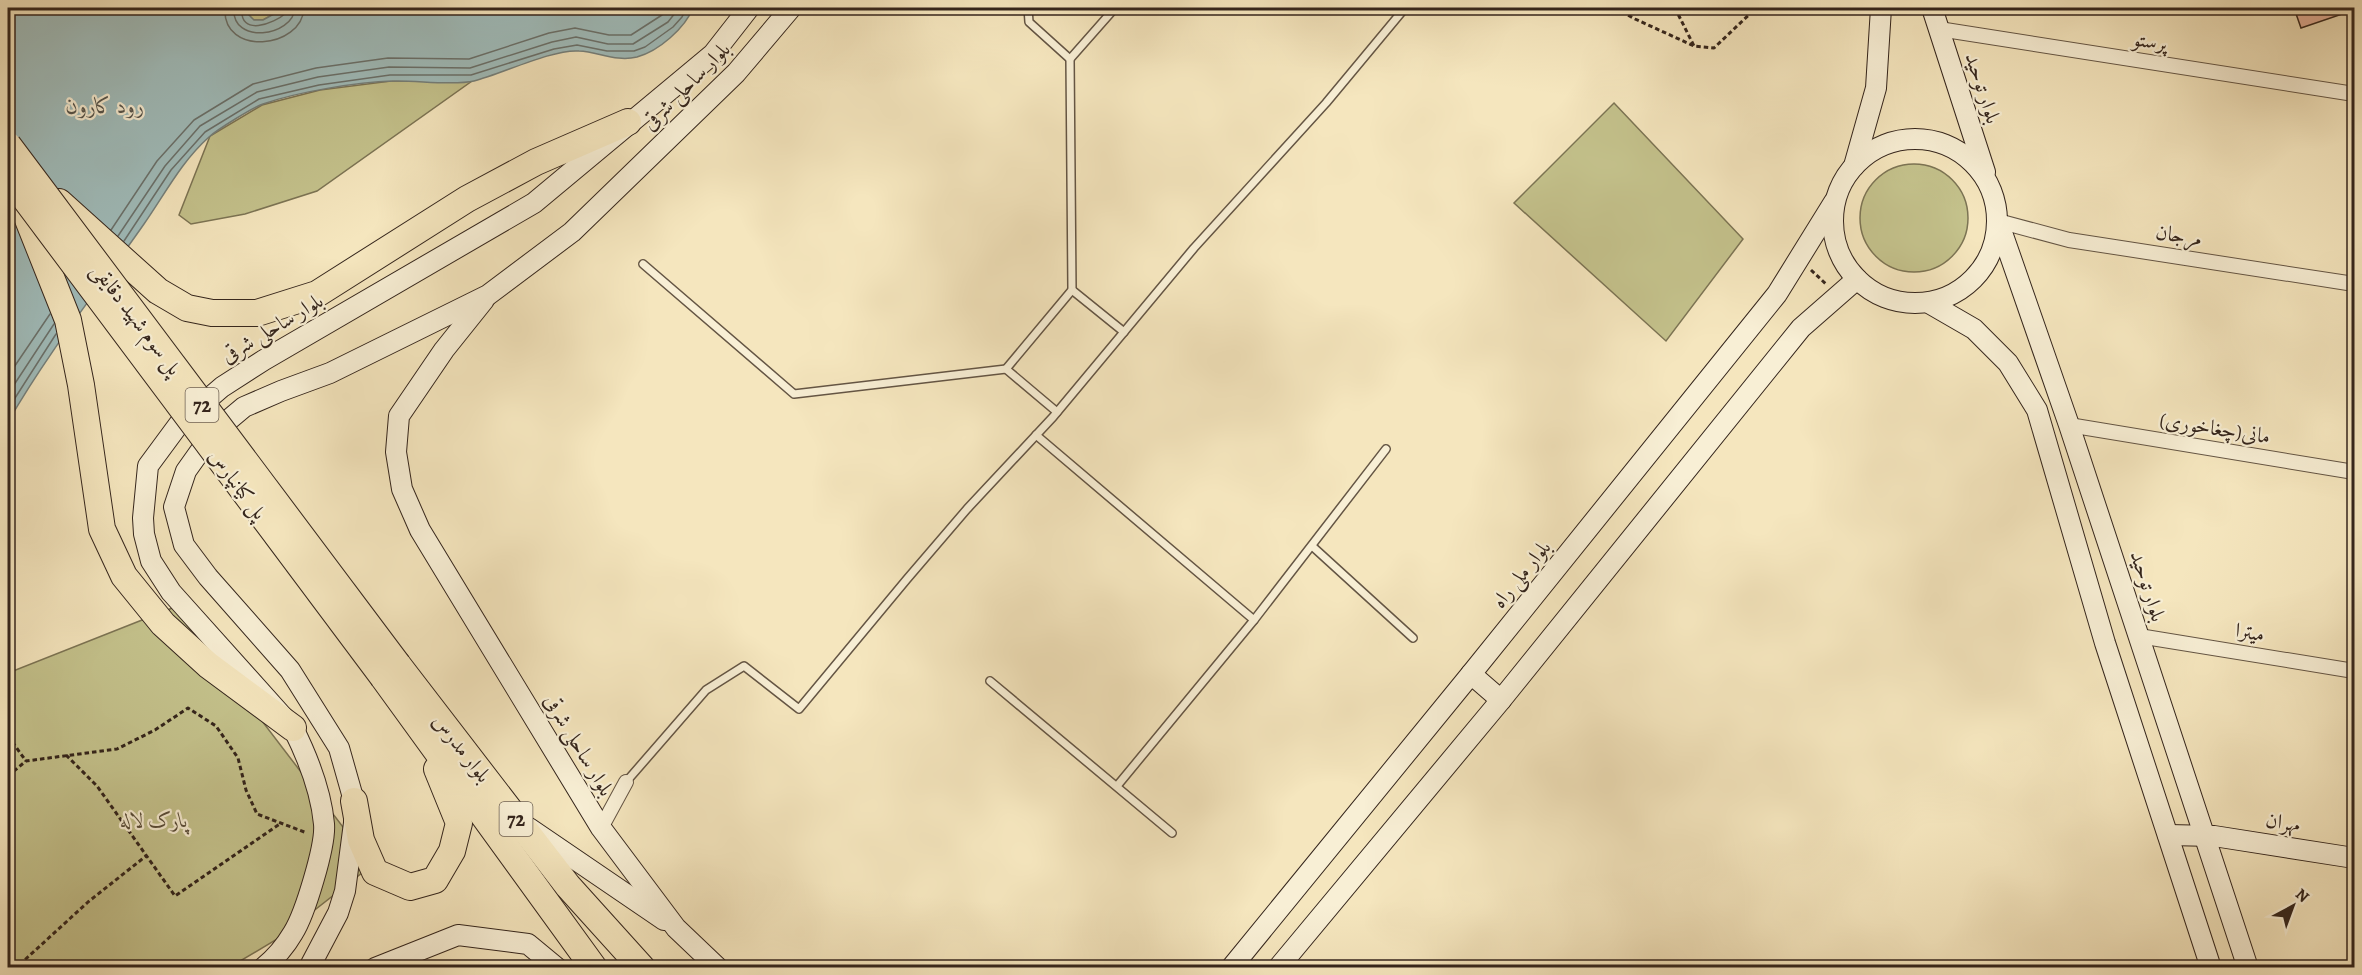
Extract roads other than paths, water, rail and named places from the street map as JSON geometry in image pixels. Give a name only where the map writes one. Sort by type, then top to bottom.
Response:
[{"type":"highway","points":[[17,178],[158,291],[188,308],[212,313],[257,313],[317,294],[467,199],[536,162],[628,122]]},
{"type":"highway","name":"پل سوم شهید دقایقی","points":[[8,145],[17,178],[390,671]]},
{"type":"highway","points":[[17,178],[68,320],[81,385],[102,529],[124,576],[163,624],[208,665],[293,728]]},
{"type":"highway","name":"بلوار مدرس","points":[[390,671],[423,732],[594,968]]},
{"type":"highway","name":"بلوار مدرس","points":[[390,671],[516,819],[568,886],[642,968]]},
{"type":"highway","points":[[354,801],[361,840],[375,872],[410,887],[435,880],[452,850],[459,823],[423,732]]},
{"type":"main road","name":"بلوار ساحلی شرقی","points":[[263,968],[294,932],[318,866],[325,840],[317,784],[304,749],[293,728],[171,592],[151,561],[144,534],[143,518],[148,466],[179,424],[222,387],[264,360],[534,203],[628,122],[713,54],[749,8]]},
{"type":"main road","name":"بلوار ساحلی شرقی","points":[[309,968],[338,914],[345,891],[354,823],[354,801],[339,748],[290,670],[208,578],[184,545],[174,507],[186,471],[213,433],[244,407],[330,373],[488,295],[572,232],[736,73],[791,8]]},
{"type":"main road","points":[[1854,166],[1876,88],[1881,8]]},
{"type":"main road","name":"بلوار توحید","points":[[1932,8],[1989,183]]},
{"type":"main road","points":[[1919,138],[1947,144],[1971,160],[1989,183],[1997,207],[1998,221],[1990,258],[1975,279],[1953,295],[1929,303],[1902,303],[1878,294],[1857,279],[1841,258],[1833,230],[1834,202],[1846,175],[1865,154],[1891,141],[1919,138]]},
{"type":"main road","name":"بلوار ملی راه","points":[[1231,968],[1777,294],[1834,202]]},
{"type":"main road","name":"بلوار توحید","points":[[1998,221],[2069,425],[2248,968]]},
{"type":"main road","points":[[1278,968],[1501,700],[1801,327],[1857,279]]},
{"type":"main road","name":"بلوار ساحلی شرقی","points":[[488,295],[444,351],[399,416],[396,452],[402,489],[420,530],[601,828],[676,928],[718,968]]},
{"type":"main road","points":[[1929,303],[1974,329],[2008,363],[2037,410],[2105,643],[2211,968]]},
{"type":"main road","points":[[1471,674],[1501,700]]},
{"type":"main road","points":[[516,819],[676,928]]},
{"type":"main road","name":"مهران","points":[[2168,835],[2205,835],[2355,858]]},
{"type":"main road","points":[[375,968],[458,935],[528,944],[557,968]]},
{"type":"street","name":"پرستو","points":[[1939,29],[2355,94]]},
{"type":"street","name":"مرجان","points":[[1998,221],[2069,240],[2355,284]]},
{"type":"street","name":"مانی(چغاخوری)","points":[[2069,425],[2355,472]]},
{"type":"street","name":"میترا","points":[[2139,636],[2355,671]]},
{"type":"street","points":[[601,828],[626,782]]},
{"type":"lane","points":[[1028,8],[1029,22],[1070,59]]},
{"type":"lane","points":[[644,264],[794,394],[1006,369],[1072,290],[1070,59],[1115,8]]},
{"type":"lane","points":[[626,782],[706,690],[744,666],[799,709],[914,570],[1057,412],[1194,248],[1326,103],[1405,8]]},
{"type":"lane","points":[[1072,290],[1124,332]]},
{"type":"lane","points":[[1006,369],[1057,412]]},
{"type":"lane","points":[[1036,435],[1254,620]]},
{"type":"lane","points":[[1117,786],[1254,620],[1386,449]]},
{"type":"lane","points":[[1312,546],[1413,638]]},
{"type":"lane","points":[[990,681],[1172,833]]},
{"type":"water","name":"رود کارون","points":[[8,8],[248,8],[247,13],[254,20],[263,20],[285,8],[693,8],[678,31],[670,38],[654,50],[637,57],[615,58],[568,51],[474,81],[378,82],[310,92],[258,106],[235,119],[209,137],[182,168],[56,346],[8,422]]},
{"type":"park label","name":"پارک لاله","points":[[154,820]]}]
